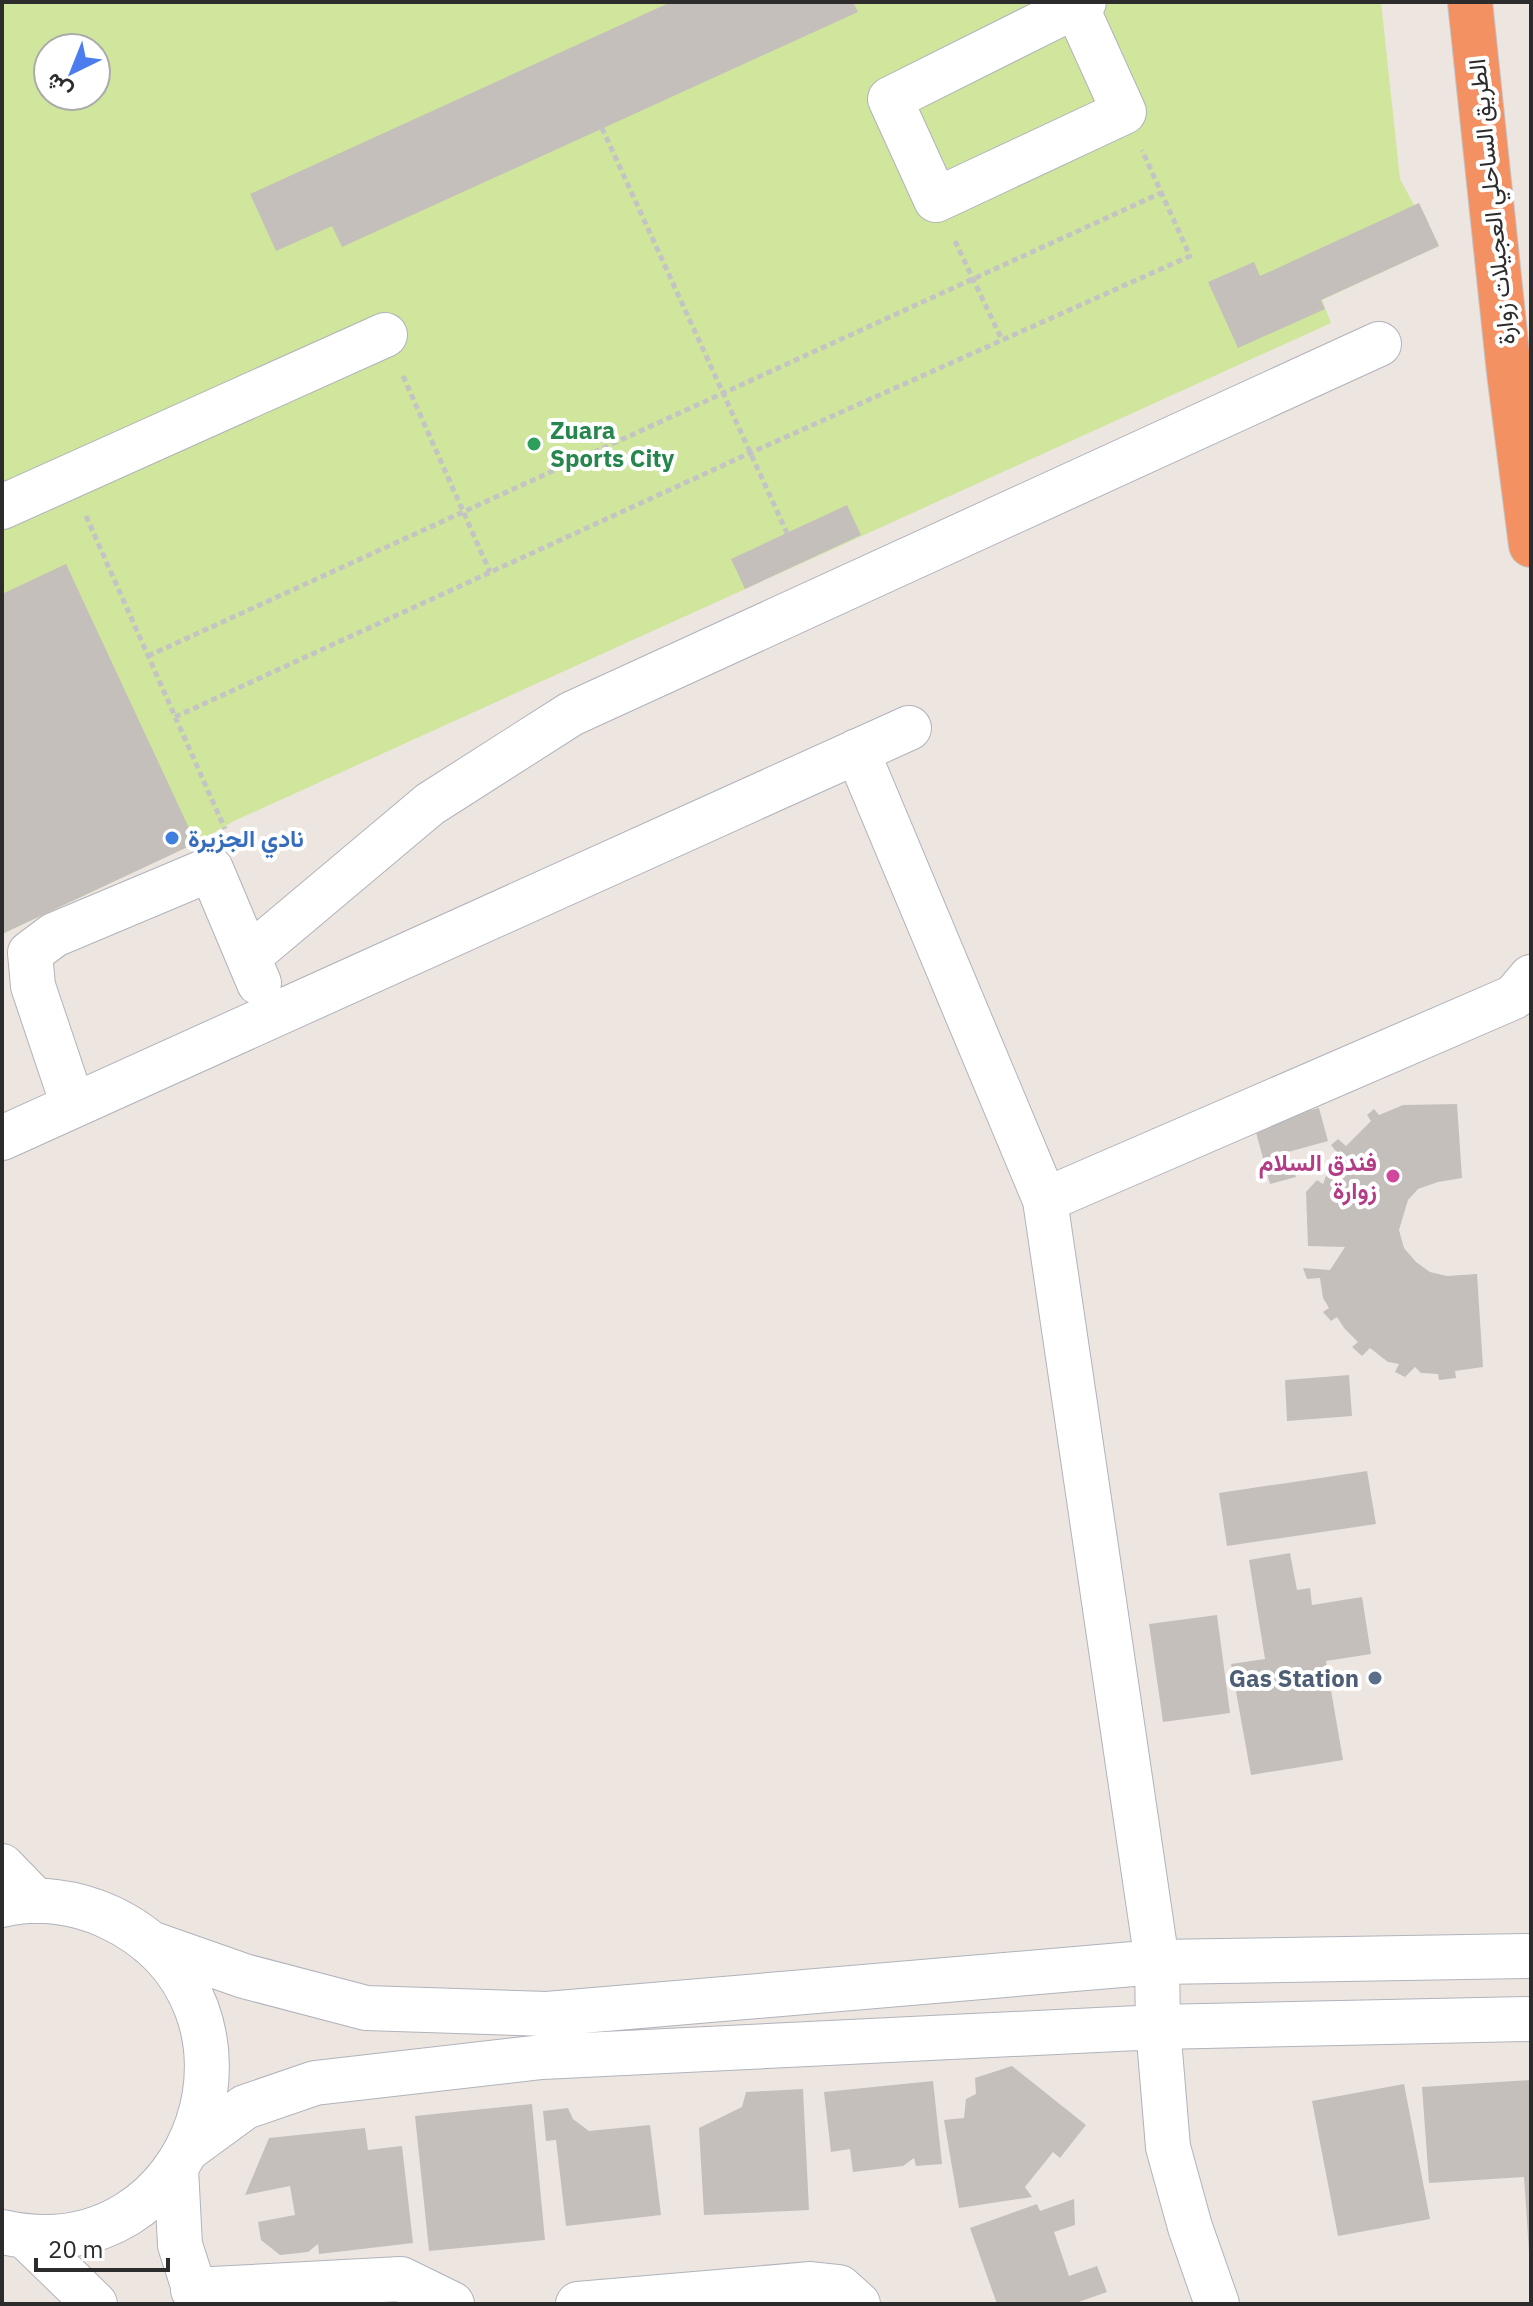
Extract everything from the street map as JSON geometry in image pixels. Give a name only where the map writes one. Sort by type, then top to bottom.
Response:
[{"type":"highway","name":"الطريق الساحلي العجيلات زوارة","points":[[1470,2],[1509,372],[1531,545]]},
{"type":"street","points":[[1080,4],[1124,112],[936,200],[890,99],[1080,4]]},
{"type":"street","points":[[2,507],[385,335]]},
{"type":"street","points":[[248,957],[430,804],[571,714],[1379,344]]},
{"type":"street","points":[[2,1138],[909,728]]},
{"type":"street","points":[[857,751],[1045,1200],[1157,1962],[1158,2027],[1168,2147],[1190,2227],[1217,2304]]},
{"type":"street","points":[[73,1105],[33,986],[30,953],[54,935],[211,869],[272,1015]]},
{"type":"street","points":[[1045,1200],[1514,997],[1531,977]]},
{"type":"street","points":[[2,1866],[19,1903],[67,1903],[97,1911],[125,1924],[150,1943],[175,1970],[194,2002],[205,2038],[208,2076],[203,2113],[182,2159],[180,2245],[196,2297],[401,2279],[452,2304]]},
{"type":"street","points":[[150,1943],[244,1976],[366,2008],[547,2014],[1157,1962],[1531,1956]]},
{"type":"street","points":[[14,2235],[69,2236],[110,2223],[146,2200],[182,2159],[245,2107],[315,2083],[542,2057],[1158,2027],[1531,2019]]},
{"type":"street","points":[[14,2235],[95,2304]]},
{"type":"street","points":[[578,2304],[811,2284],[839,2287],[858,2304]]},
{"type":"path","points":[[175,717],[750,453],[1190,256],[1124,112]]},
{"type":"path","points":[[602,128],[787,533]]},
{"type":"path","points":[[148,656],[1161,193]]},
{"type":"path","points":[[936,200],[1002,340]]},
{"type":"path","points":[[385,335],[490,572]]},
{"type":"path","points":[[68,477],[232,843],[211,869]]},
{"type":"green space","name":"Zuara Sports City","points":[[2,2],[1381,2],[1400,179],[1414,205],[1419,203],[1439,246],[1322,300],[1331,323],[234,821],[196,843],[2,934]]},
{"type":"building","points":[[671,2],[853,2],[858,12],[342,247],[332,226],[276,251],[250,194]]},
{"type":"building","points":[[1419,203],[1439,246],[1321,300],[1325,309],[1238,348],[1208,282],[1254,262],[1260,276]]},
{"type":"building","points":[[847,505],[861,535],[745,589],[731,559]]},
{"type":"building","points":[[66,564],[196,843],[2,934],[2,594]]},
{"type":"building","points":[[1457,1104],[1462,1178],[1418,1189],[1408,1200],[1399,1230],[1404,1248],[1430,1272],[1447,1276],[1477,1274],[1483,1367],[1455,1371],[1456,1378],[1439,1380],[1438,1374],[1421,1373],[1415,1367],[1405,1377],[1395,1372],[1399,1364],[1388,1362],[1370,1348],[1362,1356],[1352,1347],[1358,1342],[1337,1317],[1331,1321],[1323,1312],[1329,1308],[1323,1298],[1320,1278],[1307,1279],[1303,1268],[1330,1270],[1345,1247],[1308,1246],[1306,1192],[1317,1180],[1323,1184],[1330,1165],[1339,1155],[1331,1145],[1338,1139],[1346,1146],[1371,1121],[1367,1115],[1374,1109],[1379,1115],[1403,1105]]},
{"type":"building","points":[[1319,1108],[1328,1141],[1288,1152],[1296,1177],[1270,1184],[1254,1125]]},
{"type":"building","points":[[1349,1375],[1352,1416],[1287,1421],[1285,1380]]},
{"type":"building","points":[[1367,1471],[1376,1524],[1227,1546],[1219,1493]]},
{"type":"building","points":[[1290,1553],[1297,1590],[1310,1588],[1312,1605],[1362,1597],[1371,1654],[1326,1661],[1343,1760],[1251,1775],[1231,1664],[1265,1659],[1249,1560]]},
{"type":"building","points":[[1217,1615],[1230,1713],[1163,1722],[1149,1624]]},
{"type":"building","points":[[1012,2066],[1086,2125],[1060,2158],[1053,2152],[1025,2187],[1032,2197],[959,2208],[944,2120],[964,2118],[966,2099],[976,2094],[975,2078]]},
{"type":"building","points":[[1531,2080],[1529,2252],[1524,2177],[1429,2183],[1422,2087]]},
{"type":"building","points":[[933,2081],[942,2164],[916,2166],[914,2158],[903,2166],[853,2172],[850,2149],[831,2152],[824,2092]]},
{"type":"building","points":[[1404,2084],[1430,2219],[1338,2236],[1312,2101]]},
{"type":"building","points":[[803,2089],[809,2210],[704,2215],[699,2128],[742,2107],[746,2092]]},
{"type":"building","points":[[532,2104],[545,2240],[429,2251],[415,2116]]},
{"type":"building","points":[[568,2108],[573,2119],[589,2131],[650,2125],[661,2215],[566,2226],[556,2140],[546,2141],[543,2111]]},
{"type":"building","points":[[365,2128],[368,2150],[402,2146],[413,2243],[319,2254],[318,2244],[308,2252],[280,2255],[261,2240],[258,2222],[295,2215],[290,2186],[245,2195],[269,2138]]},
{"type":"building","points":[[1074,2199],[1075,2225],[1054,2232],[1069,2276],[1097,2266],[1107,2292],[1073,2304],[997,2304],[970,2228],[1037,2204],[1040,2211]]},
{"type":"place","name":"Zuara Sports City","points":[[534,444]]},
{"type":"place","name":"نادي الجزيرة","points":[[172,838]]},
{"type":"place","name":"فندق السلام زوارة","points":[[1393,1176]]},
{"type":"place","name":"Gas Station","points":[[1375,1678]]}]
